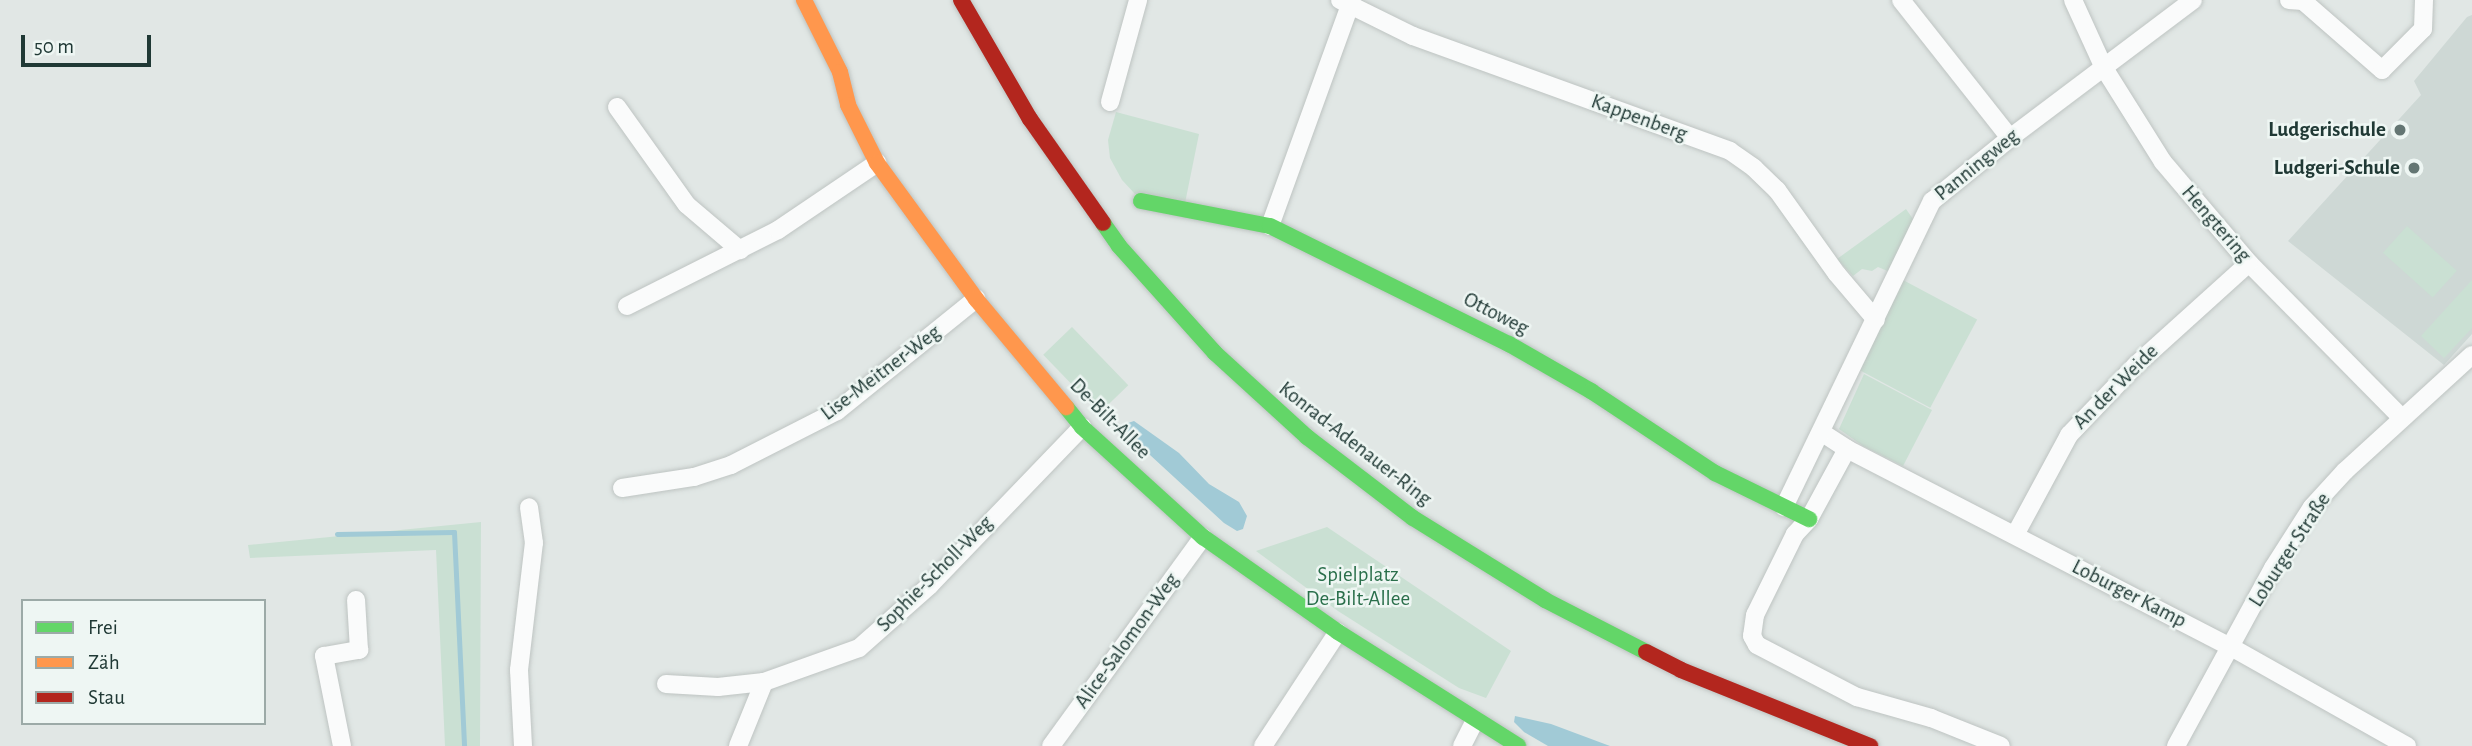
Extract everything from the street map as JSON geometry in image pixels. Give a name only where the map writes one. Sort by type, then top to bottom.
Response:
[{"type":"street","name":"De-Bilt-Allee","points":[[804,0],[840,72],[849,105],[877,163],[976,299],[1082,427],[1203,537],[1338,632],[1518,746]]},
{"type":"street","name":"Konrad-Adenauer-Ring","points":[[961,0],[1030,119],[1119,246],[1215,353],[1307,437],[1413,517],[1545,600],[1681,670],[1791,717],[1870,746]]},
{"type":"street","points":[[1110,102],[1138,0]]},
{"type":"street","points":[[1901,0],[2010,138]]},
{"type":"street","name":"Hengtering","points":[[2073,0],[2104,68],[2163,162],[2249,263],[2402,418]]},
{"type":"street","name":"Panningweg","points":[[1784,507],[1932,201],[2010,138],[2193,0]]},
{"type":"street","points":[[2288,0],[2303,1],[2382,70],[2423,29],[2424,0]]},
{"type":"street","points":[[1270,226],[1347,3]]},
{"type":"street","name":"Kappenberg","points":[[1347,3],[1413,36],[1730,151],[1754,168],[1777,190],[1836,274],[1876,320]]},
{"type":"street","points":[[617,107],[687,205],[740,250]]},
{"type":"street","points":[[627,306],[778,230],[877,163]]},
{"type":"street","name":"Ottoweg","points":[[1141,201],[1270,226],[1510,344],[1591,391],[1715,474],[1809,519]]},
{"type":"street","name":"An der Weide","points":[[2015,535],[2069,435],[2136,365],[2249,263]]},
{"type":"street","name":"Lise-Meitner-Weg","points":[[622,488],[694,477],[731,465],[837,411],[976,299]]},
{"type":"street","name":"Loburger Straße","points":[[2176,746],[2273,568],[2312,508],[2345,471],[2472,355]]},
{"type":"street","name":"Sophie-Scholl-Weg","points":[[666,684],[718,687],[764,682],[859,648],[929,586],[1082,427]]},
{"type":"street","points":[[1821,432],[1847,449],[1809,519],[1795,534],[1755,615],[1752,635],[1757,645],[1857,697],[1931,718],[2001,746]]},
{"type":"street","name":"Loburger Kamp","points":[[1847,449],[2231,647],[2407,746]]},
{"type":"street","points":[[523,746],[519,670],[534,543],[529,507]]},
{"type":"street","name":"Alice-Salomon-Weg","points":[[1051,746],[1203,537]]},
{"type":"street","points":[[341,746],[324,656],[359,650],[356,600]]},
{"type":"street","points":[[1263,746],[1338,632]]},
{"type":"street","points":[[738,746],[764,682]]},
{"type":"street","points":[[1462,746],[1475,720]]},
{"type":"shaded area","name":"Ludgeri-Schule","points":[[2472,15],[2472,334],[2444,365],[2288,241],[2421,95],[2414,81],[2467,17]]},
{"type":"green space","points":[[1116,112],[1199,134],[1185,203],[1135,194],[1122,180],[1110,158],[1108,140]]},
{"type":"green space","points":[[1906,209],[1915,222],[1890,272],[1878,267],[1872,271],[1862,269],[1853,276],[1837,259]]},
{"type":"green space","points":[[2407,226],[2457,271],[2433,298],[2383,253]]},
{"type":"green space","points":[[1903,280],[1977,319],[1930,408],[1856,368]]},
{"type":"green space","points":[[2472,280],[2472,328],[2444,358],[2421,336]]},
{"type":"green space","points":[[1072,327],[1128,385],[1099,413],[1043,355]]},
{"type":"green space","points":[[1864,374],[1932,410],[1903,466],[1863,446],[1839,429]]},
{"type":"green space","points":[[481,522],[480,746],[445,746],[436,550],[250,558],[248,545]]},
{"type":"green space","name":"Spielplatz De-Bilt-Allee","points":[[1327,527],[1511,651],[1486,698],[1459,688],[1338,611],[1256,551]]},
{"type":"water","points":[[1134,421],[1179,453],[1209,484],[1239,502],[1247,516],[1243,529],[1237,531],[1224,523],[1125,432],[1128,423]]},
{"type":"water","points":[[1515,716],[1551,724],[1610,746],[1548,746],[1524,732],[1514,722]]},
{"type":"waterway","points":[[337,534],[454,532],[464,746]]},
{"type":"traffic: fast","points":[[1141,201],[1270,226],[1509,344],[1591,391],[1715,473],[1809,519]]},
{"type":"traffic: fast","points":[[1103,223],[1119,246],[1215,353],[1307,437],[1413,518],[1545,600],[1646,652]]},
{"type":"traffic: fast","points":[[1066,407],[1082,427],[1203,537],[1338,632],[1518,746]]},
{"type":"traffic: slow","points":[[804,0],[840,72],[848,105],[877,163],[976,299],[1066,407]]},
{"type":"traffic: jam","points":[[961,0],[1030,119],[1103,223]]},
{"type":"traffic: jam","points":[[1646,652],[1681,670],[1870,746]]},
{"type":"place","name":"Ludgerischule","points":[[2400,130]]},
{"type":"place","name":"Ludgeri-Schule","points":[[2414,168]]}]
